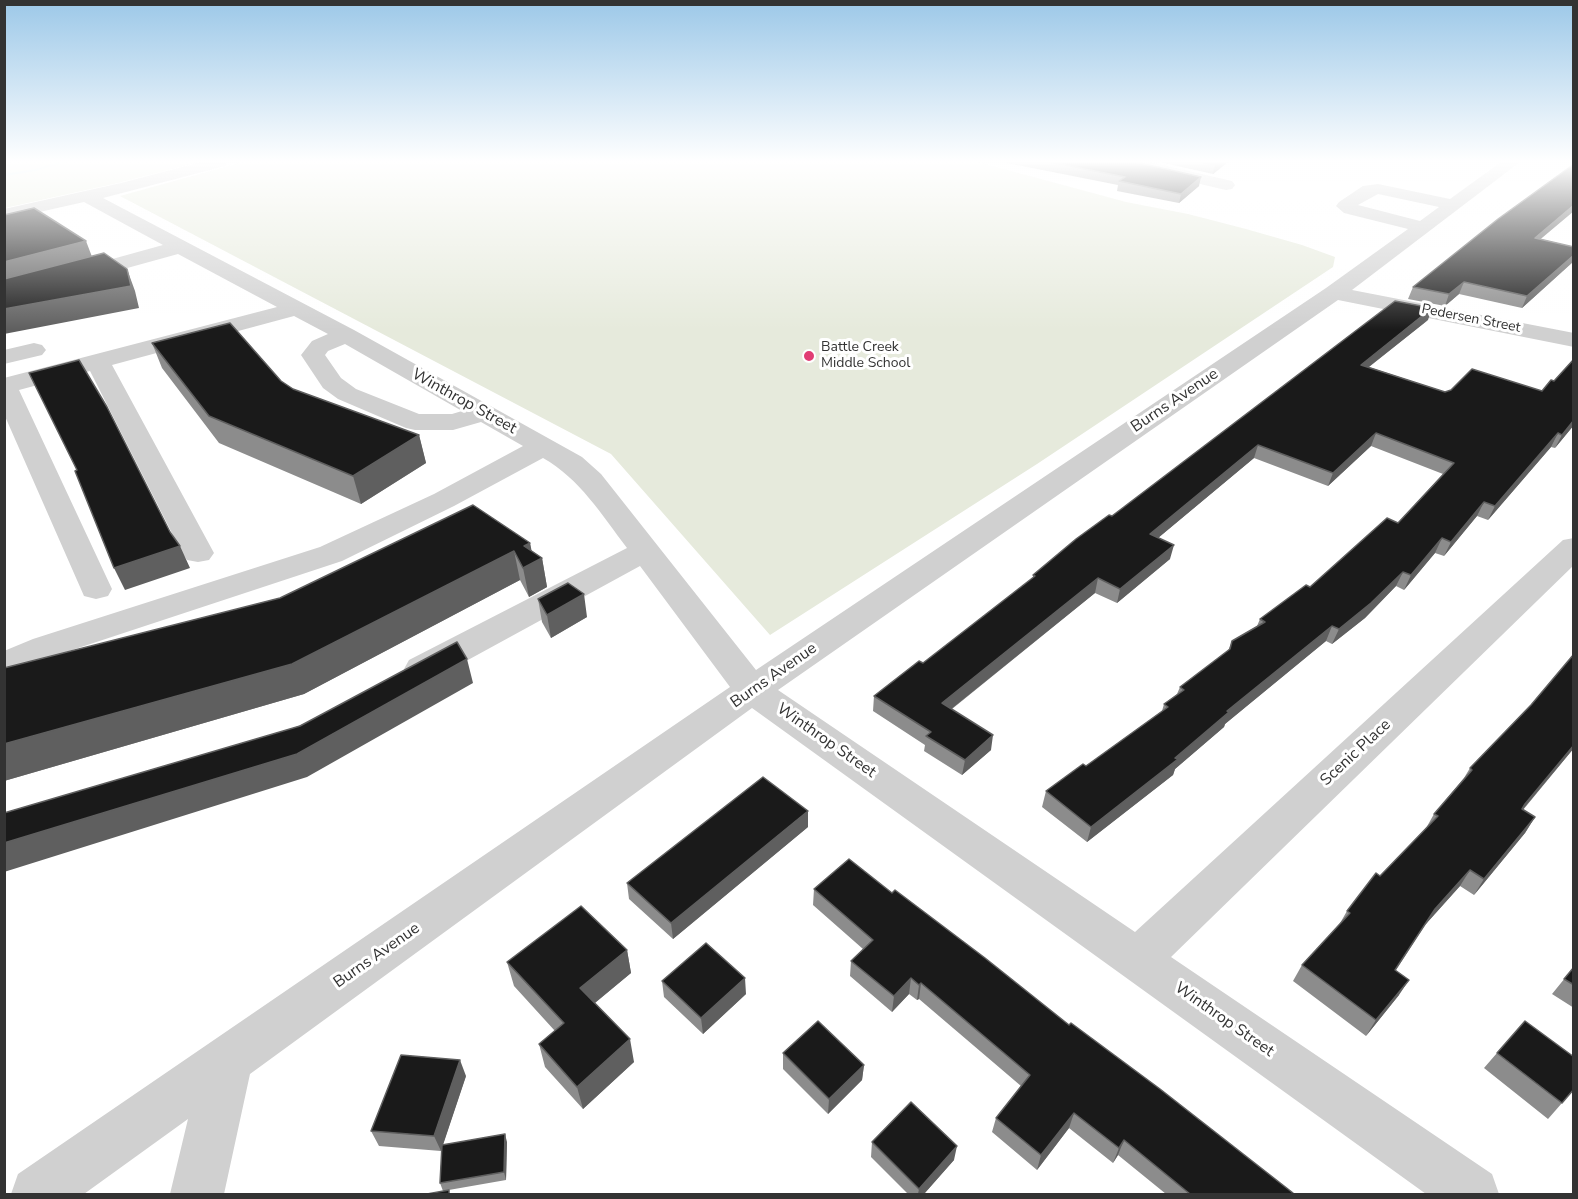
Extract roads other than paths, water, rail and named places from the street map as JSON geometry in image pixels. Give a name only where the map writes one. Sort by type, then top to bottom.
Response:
[{"type":"street","name":"Winthrop Street","points":[[116,218],[141,236],[180,247],[346,335],[572,463],[591,480],[752,690],[1472,1194]]},
{"type":"street","points":[[1386,218],[1423,227]]},
{"type":"street","name":"Burns Avenue","points":[[38,1194],[227,1063],[752,690],[1334,292],[1435,218]]},
{"type":"street","points":[[4,296],[180,247]]},
{"type":"street","name":"Pedersen Street","points":[[1334,292],[1574,340]]},
{"type":"street","points":[[96,589],[5,386],[295,309]]},
{"type":"street","points":[[346,335],[320,346],[312,355],[332,383],[347,394],[415,422],[453,422],[484,413]]},
{"type":"street","points":[[4,357],[33,350]]},
{"type":"street","points":[[98,362],[198,553]]},
{"type":"street","points":[[4,665],[45,647],[331,554],[444,500],[544,446]]},
{"type":"street","name":"Scenic Place","points":[[1138,959],[1574,547]]},
{"type":"street","points":[[388,687],[646,550]]},
{"type":"street","points":[[197,1194],[227,1063]]},
{"type":"place","name":"Battle Creek Middle School","points":[[809,356]]}]
